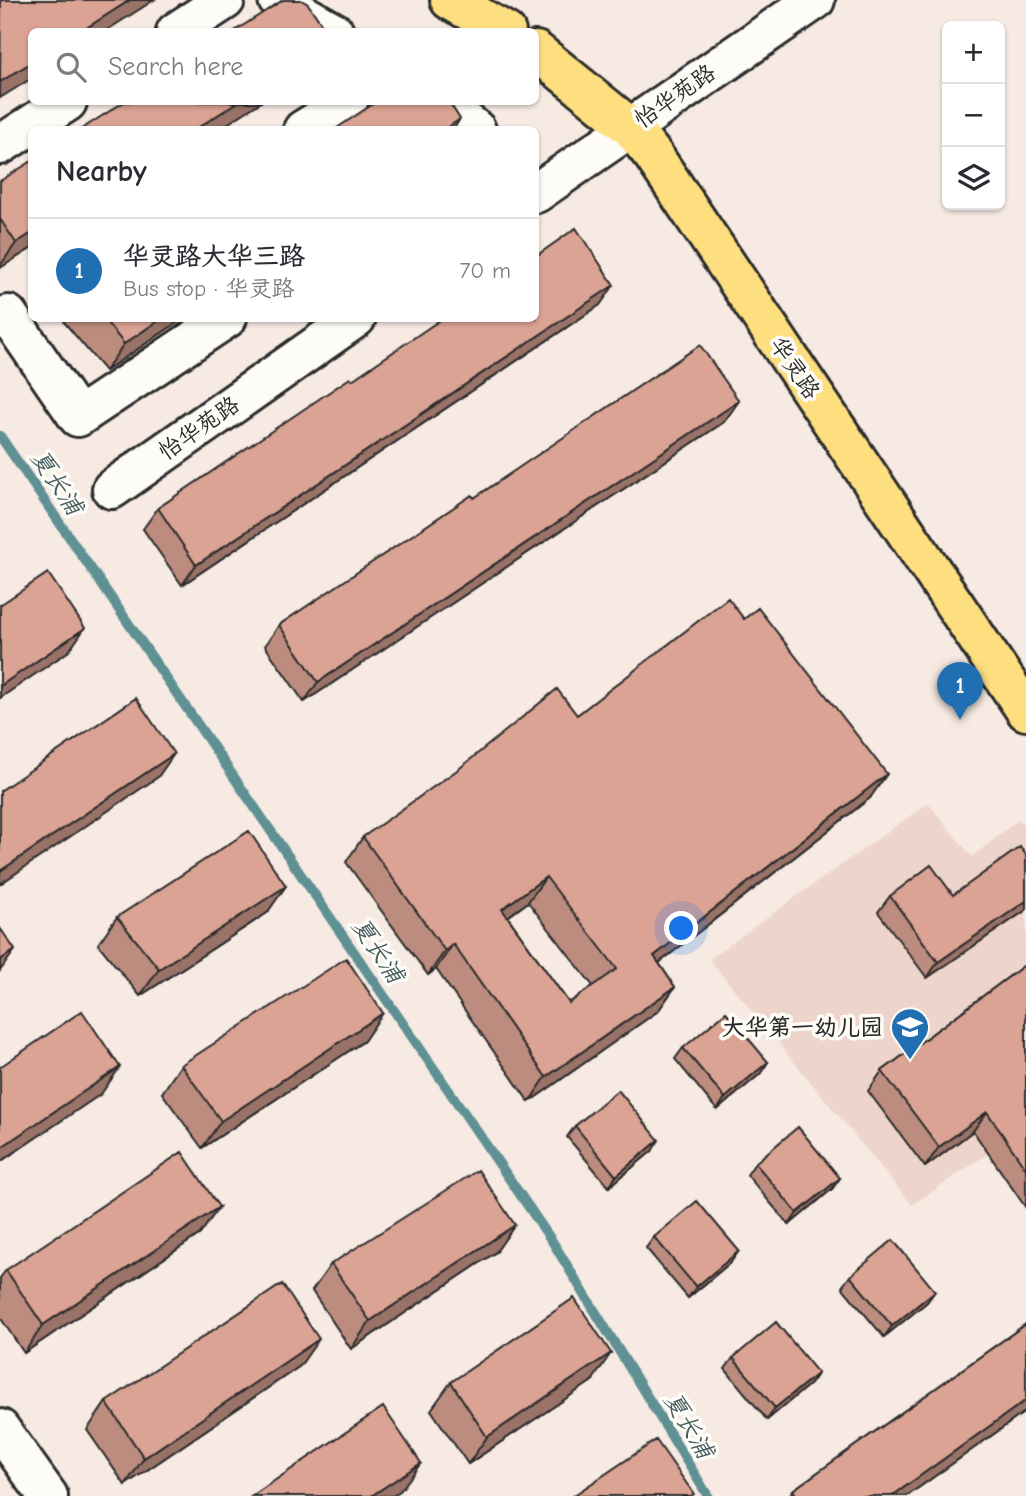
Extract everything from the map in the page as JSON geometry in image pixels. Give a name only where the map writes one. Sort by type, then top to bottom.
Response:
[{"type":"main road","name":"华灵路","points":[[539,53],[630,127],[653,155],[1026,711]]},
{"type":"street","points":[[182,28],[225,0]]},
{"type":"street","points":[[278,0],[327,28]]},
{"type":"street","name":"怡华苑路","points":[[539,191],[815,0]]},
{"type":"street","points":[[30,126],[62,105]]},
{"type":"street","points":[[309,126],[343,105]]},
{"type":"street","points":[[446,105],[472,126]]},
{"type":"street","points":[[0,145],[28,127]]},
{"type":"street","points":[[13,307],[78,417],[221,322]]},
{"type":"street","name":"怡华苑路","points":[[111,489],[350,322]]},
{"type":"street","points":[[0,1429],[48,1496]]},
{"type":"shaded area","name":"大华第一幼儿园","points":[[928,803],[972,857],[1019,819],[1026,828],[1026,1128],[912,1205],[709,959]]},
{"type":"building","points":[[1,0],[130,0],[86,28],[28,28],[28,64],[0,82]]},
{"type":"building","points":[[283,0],[301,0],[308,4],[324,28],[239,28]]},
{"type":"building","points":[[119,105],[233,105],[200,126],[86,126]]},
{"type":"building","points":[[372,105],[451,105],[460,119],[450,126],[340,126]]},
{"type":"building","points":[[28,164],[28,236],[16,243],[0,219],[0,181]]},
{"type":"building","points":[[576,228],[614,285],[196,565],[158,508],[437,322],[539,322],[539,254]]},
{"type":"building","points":[[106,322],[156,322],[124,344]]},
{"type":"building","points":[[700,345],[739,401],[318,682],[279,625],[472,495],[474,498]]},
{"type":"building","points":[[48,573],[85,628],[0,686],[0,605]]},
{"type":"building","points":[[728,598],[744,619],[758,608],[887,774],[654,956],[675,987],[546,1077],[453,944],[445,951],[363,837],[460,768],[557,689],[577,715]],"holes":[[[546,877],[617,969],[569,1003],[502,909]]]},
{"type":"building","points":[[136,698],[174,754],[0,871],[0,791]]},
{"type":"building","points":[[249,831],[286,886],[159,969],[117,917]]},
{"type":"building","points":[[1020,847],[1026,855],[1026,901],[938,962],[890,896],[931,865],[953,895]]},
{"type":"building","points":[[0,928],[15,950],[0,960]]},
{"type":"building","points":[[346,958],[383,1013],[221,1121],[181,1065]]},
{"type":"building","points":[[1026,964],[1026,1169],[987,1112],[939,1147],[882,1071]]},
{"type":"building","points":[[82,1011],[120,1067],[0,1148],[0,1067]]},
{"type":"building","points":[[726,1012],[768,1062],[725,1098],[683,1048]]},
{"type":"building","points":[[618,1090],[659,1140],[616,1176],[575,1126]]},
{"type":"building","points":[[798,1127],[840,1178],[797,1213],[755,1163]]},
{"type":"building","points":[[182,1152],[219,1207],[43,1325],[6,1270]]},
{"type":"building","points":[[478,1170],[515,1225],[370,1321],[331,1264]]},
{"type":"building","points":[[697,1201],[739,1251],[696,1287],[654,1237]]},
{"type":"building","points":[[893,1240],[935,1291],[892,1326],[850,1276]]},
{"type":"building","points":[[282,1284],[319,1339],[144,1458],[106,1402]]},
{"type":"building","points":[[574,1298],[611,1353],[487,1437],[451,1382]]},
{"type":"building","points":[[776,1322],[818,1373],[775,1408],[733,1358]]},
{"type":"building","points":[[1026,1324],[1026,1400],[892,1496],[797,1496],[793,1490]]},
{"type":"building","points":[[383,1407],[421,1463],[371,1496],[252,1496]]},
{"type":"building","points":[[656,1440],[694,1494],[573,1496]]},
{"type":"waterway","name":"夏长浦","points":[[0,436],[552,1241],[708,1496]]},
{"type":"place","name":"华灵路大华三路","points":[[960,720]]},
{"type":"place","name":"大华第一幼儿园","points":[[910,1061]]}]
